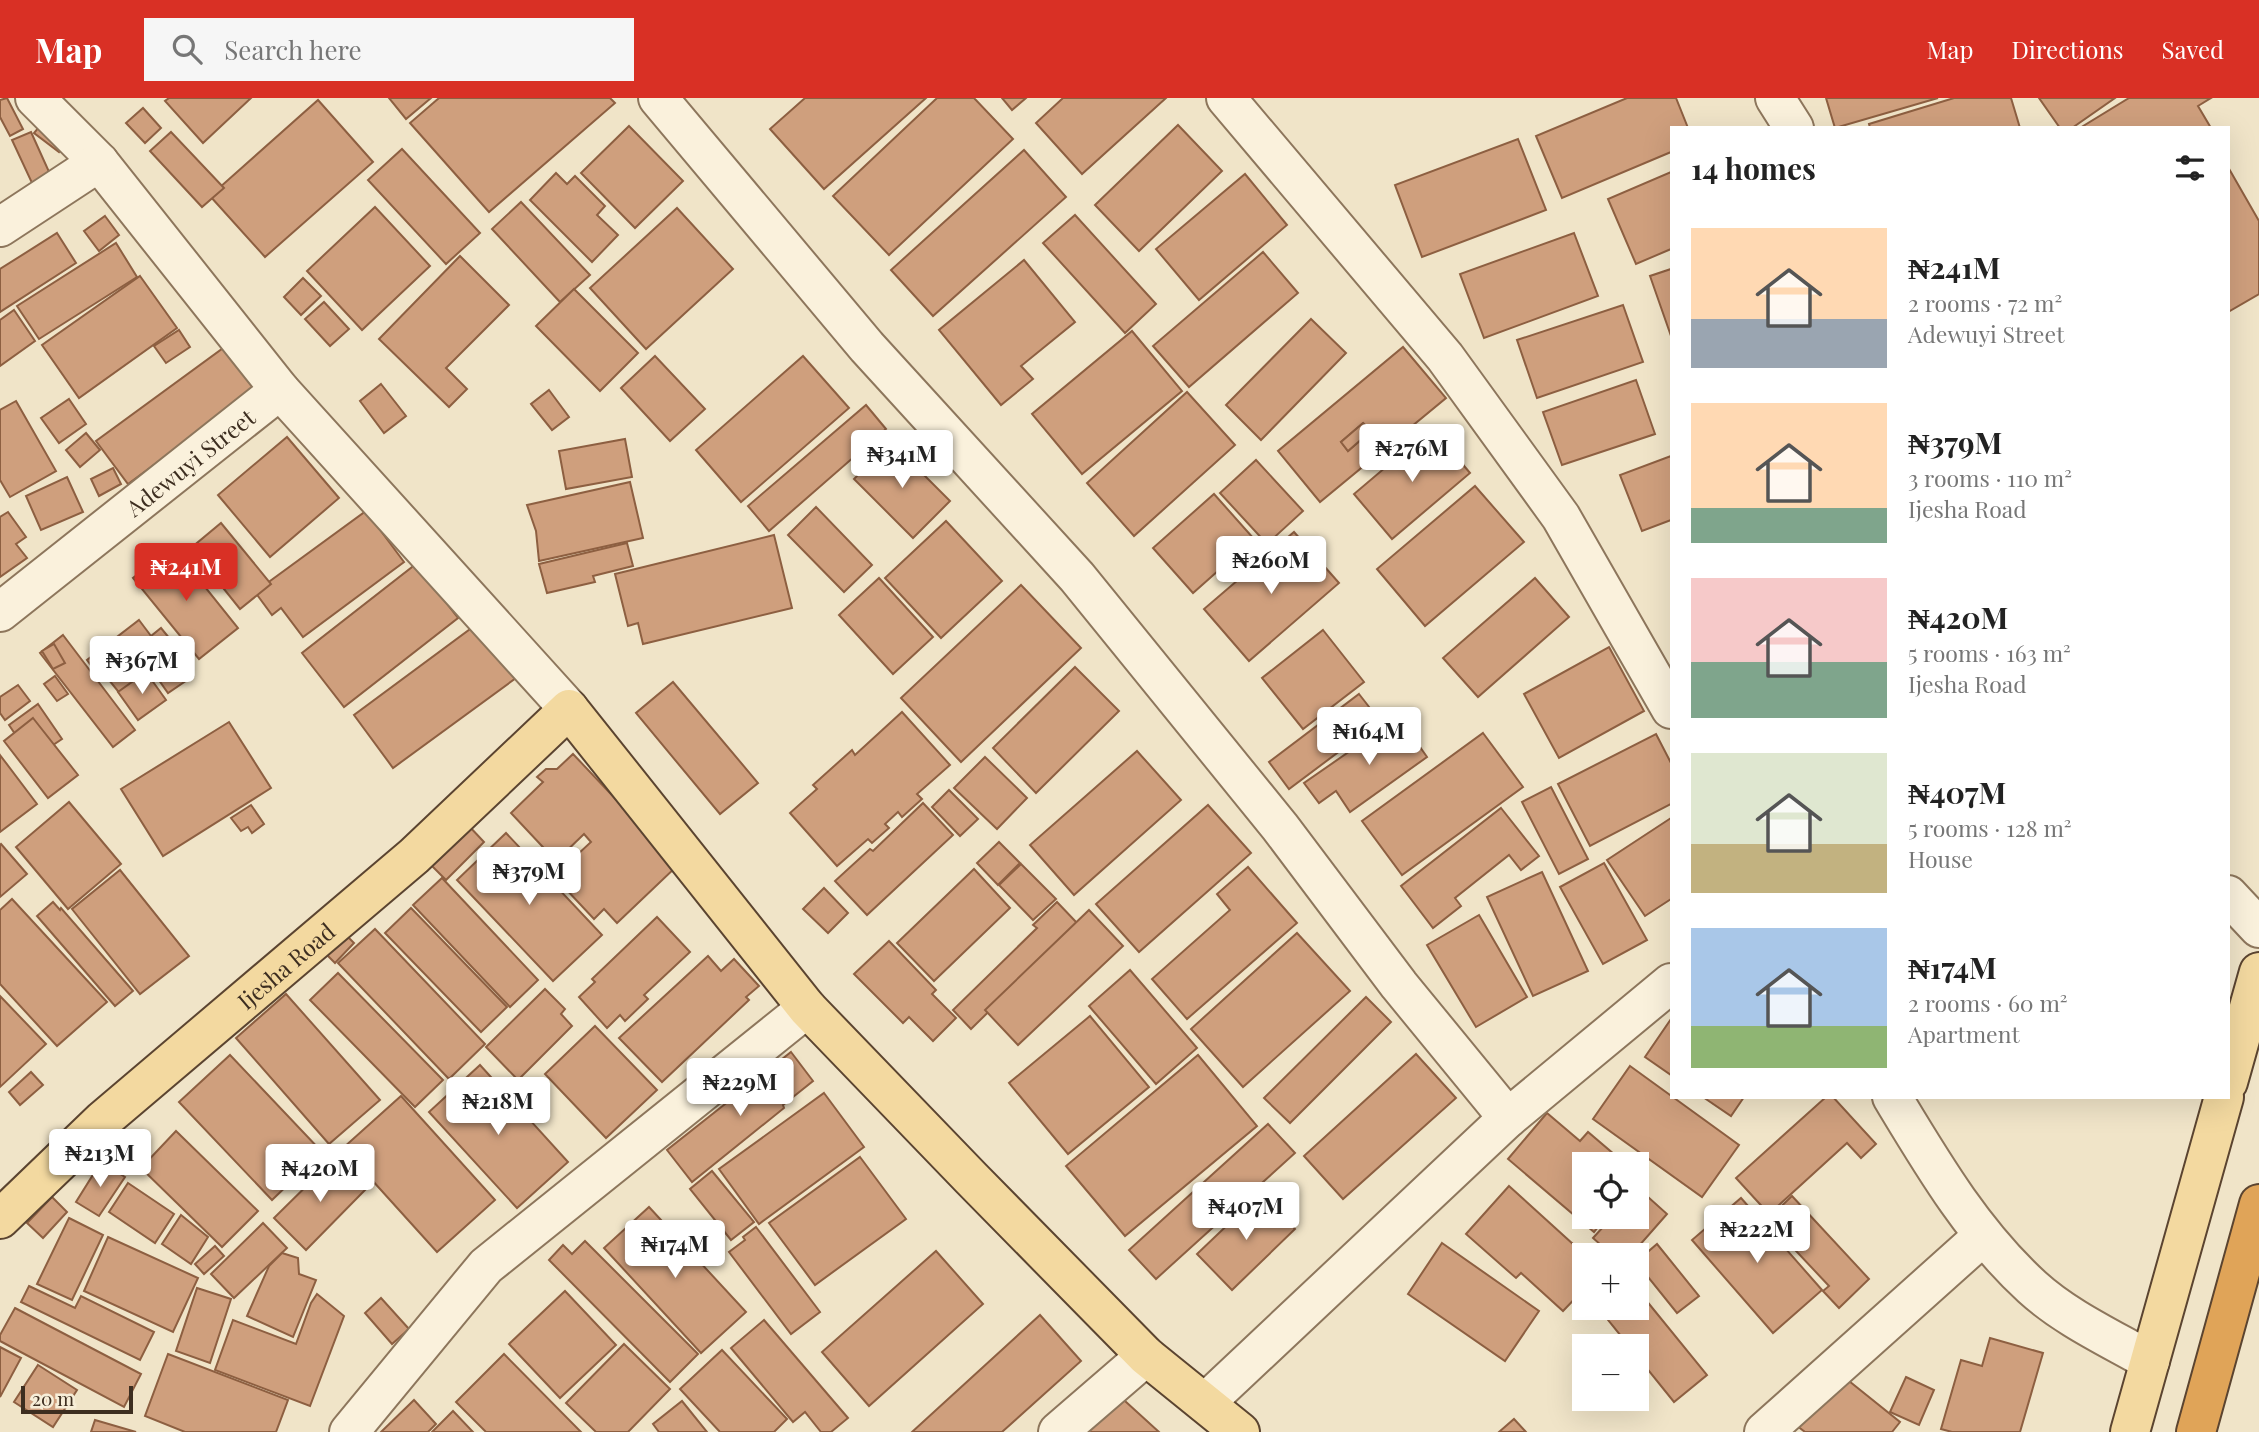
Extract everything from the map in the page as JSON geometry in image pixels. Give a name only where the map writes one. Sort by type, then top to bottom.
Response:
[{"type":"highway","points":[[2196,1432],[2259,1204]]},
{"type":"main road","points":[[569,709],[807,1008],[1146,1356],[1240,1432]]},
{"type":"main road","name":"Ijesha Road","points":[[0,1219],[103,1120],[414,856],[569,709]]},
{"type":"main road","points":[[2230,1075],[2259,972]]},
{"type":"main road","points":[[2130,1432],[2223,1099]]},
{"type":"street","points":[[35,98],[99,162],[280,390],[569,709]]},
{"type":"street","points":[[658,98],[867,347],[1077,577],[1280,827],[1399,985],[1508,1118]]},
{"type":"street","points":[[1226,98],[1453,368],[1561,517],[1670,707]]},
{"type":"street","points":[[1775,98],[1793,126]]},
{"type":"street","points":[[0,228],[99,162]]},
{"type":"street","name":"Adewuyi Street","points":[[0,612],[280,390]]},
{"type":"street","points":[[2230,897],[2259,928]]},
{"type":"street","points":[[1205,1403],[1508,1118],[1670,984]]},
{"type":"street","points":[[349,1432],[486,1266],[807,1008]]},
{"type":"street","points":[[1893,1099],[1953,1197],[1983,1236],[2033,1287],[2070,1315],[2150,1361]]},
{"type":"street","points":[[1765,1432],[1983,1236]]},
{"type":"street","points":[[1058,1432],[1146,1356]]},
{"type":"building","points":[[7,98],[23,129],[10,136],[0,117],[0,100]]},
{"type":"building","points":[[169,98],[251,98],[203,143],[165,101]]},
{"type":"building","points":[[389,98],[431,98],[406,119]]},
{"type":"building","points":[[439,98],[610,98],[615,103],[489,212],[410,123]]},
{"type":"building","points":[[805,98],[926,98],[824,189],[770,129]]},
{"type":"building","points":[[937,98],[974,98],[1013,139],[889,255],[833,196]]},
{"type":"building","points":[[1002,98],[1026,98],[1012,110]]},
{"type":"building","points":[[1063,98],[1166,98],[1082,174],[1036,123]]},
{"type":"building","points":[[1627,98],[1676,98],[1687,126],[1670,126],[1670,152],[1562,198],[1536,136]]},
{"type":"building","points":[[1826,98],[1938,98],[1842,126],[1834,126]]},
{"type":"building","points":[[1954,98],[2011,98],[2019,126],[1870,126]]},
{"type":"building","points":[[2039,98],[2115,98],[2075,126],[2059,126]]},
{"type":"building","points":[[2129,98],[2211,98],[2198,106],[2210,126],[2083,126]]},
{"type":"building","points":[[318,100],[373,162],[265,257],[210,196]]},
{"type":"building","points":[[143,108],[161,128],[145,143],[126,123]]},
{"type":"building","points":[[43,122],[68,140],[59,152],[34,133]]},
{"type":"building","points":[[1178,125],[1222,171],[1139,251],[1095,205]]},
{"type":"building","points":[[629,126],[683,181],[635,228],[581,173]]},
{"type":"building","points":[[31,132],[50,174],[32,183],[12,140]]},
{"type":"building","points":[[171,132],[224,188],[202,207],[150,151]]},
{"type":"building","points":[[1518,139],[1546,210],[1422,257],[1395,185]]},
{"type":"building","points":[[402,149],[480,233],[446,264],[368,180]]},
{"type":"building","points":[[1024,150],[1066,197],[933,316],[891,270]]},
{"type":"building","points":[[2230,170],[2259,221],[2259,294],[2230,311]]},
{"type":"building","points":[[1670,172],[1670,249],[1636,264],[1608,199]]},
{"type":"building","points":[[556,173],[567,184],[575,176],[605,206],[597,215],[618,235],[592,262],[530,200]]},
{"type":"building","points":[[1245,174],[1287,225],[1199,300],[1156,249]]},
{"type":"building","points":[[521,202],[590,275],[560,302],[492,229]]},
{"type":"building","points":[[375,207],[430,266],[362,330],[307,271]]},
{"type":"building","points":[[677,208],[733,269],[646,349],[590,288]]},
{"type":"building","points":[[1075,215],[1156,304],[1125,333],[1043,243]]},
{"type":"building","points":[[105,216],[119,235],[99,251],[84,231]]},
{"type":"building","points":[[57,233],[76,263],[0,312],[0,269]]},
{"type":"building","points":[[1574,233],[1598,296],[1484,338],[1460,274]]},
{"type":"building","points":[[116,243],[137,277],[39,339],[17,306]]},
{"type":"building","points":[[1263,252],[1298,293],[1189,387],[1153,346]]},
{"type":"building","points":[[460,256],[509,305],[446,368],[467,389],[449,407],[379,339]]},
{"type":"building","points":[[1024,260],[1075,322],[1021,366],[1033,379],[1001,405],[939,330]]},
{"type":"building","points":[[1670,269],[1670,333],[1650,276]]},
{"type":"building","points":[[140,276],[177,328],[79,398],[42,345]]},
{"type":"building","points":[[303,278],[321,296],[301,315],[284,297]]},
{"type":"building","points":[[574,289],[638,353],[600,391],[536,326]]},
{"type":"building","points":[[324,302],[349,329],[330,346],[305,319]]},
{"type":"building","points":[[1623,305],[1643,362],[1537,398],[1517,340]]},
{"type":"building","points":[[14,310],[35,341],[0,366],[0,320]]},
{"type":"building","points":[[1311,319],[1346,353],[1261,440],[1226,405]]},
{"type":"building","points":[[179,330],[190,347],[166,363],[154,346]]},
{"type":"building","points":[[1132,331],[1182,391],[1082,474],[1032,414]]},
{"type":"building","points":[[226,346],[257,389],[128,484],[96,441]]},
{"type":"building","points":[[1403,347],[1446,398],[1320,502],[1278,451]],"holes":[[[1363,423],[1371,431],[1348,451],[1341,442]]]},
{"type":"building","points":[[655,356],[705,409],[670,441],[621,388]]},
{"type":"building","points":[[803,356],[849,408],[741,502],[696,450]]},
{"type":"building","points":[[1636,380],[1655,434],[1562,465],[1543,412]]},
{"type":"building","points":[[381,384],[406,416],[384,433],[360,401]]},
{"type":"building","points":[[549,390],[569,417],[552,430],[531,404]]},
{"type":"building","points":[[1187,392],[1235,445],[1134,536],[1087,483]]},
{"type":"building","points":[[69,399],[86,424],[59,443],[41,418]]},
{"type":"building","points":[[16,401],[56,471],[10,497],[0,480],[0,410]]},
{"type":"building","points":[[866,405],[886,429],[769,531],[748,506]]},
{"type":"building","points":[[1363,423],[1371,431],[1348,451],[1341,442]]},
{"type":"building","points":[[1432,428],[1470,473],[1392,539],[1354,494]]},
{"type":"building","points":[[86,433],[100,450],[80,467],[66,450]]},
{"type":"building","points":[[287,437],[339,498],[270,557],[218,495]]},
{"type":"building","points":[[625,439],[632,477],[566,489],[559,451]]},
{"type":"building","points":[[891,442],[950,501],[913,538],[854,479]]},
{"type":"building","points":[[1670,456],[1670,520],[1642,531],[1620,475]]},
{"type":"building","points":[[1256,460],[1303,511],[1267,544],[1220,493]]},
{"type":"building","points":[[113,468],[121,484],[99,496],[91,479]]},
{"type":"building","points":[[67,477],[83,512],[41,530],[26,496]]},
{"type":"building","points":[[630,482],[643,538],[539,561],[536,531],[527,505]]},
{"type":"building","points":[[1475,486],[1524,542],[1425,626],[1377,569]]},
{"type":"building","points":[[1214,494],[1254,539],[1193,593],[1153,548]]},
{"type":"building","points":[[816,507],[872,565],[844,592],[788,535]]},
{"type":"building","points":[[366,511],[404,562],[303,637],[281,608],[272,615],[255,592]]},
{"type":"building","points":[[8,512],[26,537],[16,544],[27,558],[0,577],[0,517]]},
{"type":"building","points":[[946,521],[1002,581],[941,638],[885,578]]},
{"type":"building","points":[[221,523],[271,584],[240,609],[191,548]]},
{"type":"building","points":[[1294,532],[1339,583],[1249,661],[1204,609]]},
{"type":"building","points":[[774,535],[792,608],[643,644],[638,623],[628,626],[615,574]]},
{"type":"building","points":[[627,543],[633,566],[593,576],[595,582],[547,593],[539,564]]},
{"type":"building","points":[[173,547],[238,628],[199,659],[133,578]]},
{"type":"building","points":[[416,564],[458,618],[344,707],[302,653]]},
{"type":"building","points":[[879,578],[933,637],[893,674],[839,615]]},
{"type":"building","points":[[1535,578],[1569,617],[1478,697],[1443,658]]},
{"type":"building","points":[[1021,585],[1081,648],[961,762],[901,698]]},
{"type":"building","points":[[139,620],[151,636],[99,676],[87,660]]},
{"type":"building","points":[[477,624],[516,678],[393,768],[354,715]]},
{"type":"building","points":[[161,628],[183,655],[126,701],[104,674]]},
{"type":"building","points":[[1323,630],[1364,682],[1303,729],[1262,678]]},
{"type":"building","points":[[63,635],[135,730],[113,747],[40,653]]},
{"type":"building","points":[[54,644],[65,663],[53,669],[42,651]]},
{"type":"building","points":[[1609,647],[1644,711],[1559,758],[1524,694]]},
{"type":"building","points":[[175,648],[193,676],[168,693],[149,666]]},
{"type":"building","points":[[1075,667],[1119,711],[1036,793],[993,748]]},
{"type":"building","points":[[146,672],[166,700],[138,720],[118,692]]},
{"type":"building","points":[[55,676],[68,694],[57,701],[44,684]]},
{"type":"building","points":[[673,682],[758,783],[720,814],[636,713]]},
{"type":"building","points":[[18,685],[30,701],[5,720],[0,713],[0,697]]},
{"type":"building","points":[[1359,694],[1380,721],[1289,789],[1269,762]]},
{"type":"building","points":[[38,704],[62,739],[32,759],[9,725]]},
{"type":"building","points":[[902,712],[950,765],[917,794],[922,799],[902,817],[898,812],[885,824],[889,828],[872,843],[868,839],[837,866],[790,813],[817,789],[813,785],[852,750],[855,755]]},
{"type":"building","points":[[1399,717],[1427,757],[1350,812],[1336,791],[1319,803],[1304,783]]},
{"type":"building","points":[[33,718],[78,775],[48,798],[4,741]]},
{"type":"building","points":[[229,722],[271,788],[163,856],[121,789]]},
{"type":"building","points":[[1483,733],[1523,787],[1402,875],[1362,821]]},
{"type":"building","points":[[1656,734],[1670,761],[1670,805],[1590,846],[1558,784]]},
{"type":"building","points":[[1137,751],[1181,800],[1074,895],[1030,845]]},
{"type":"building","points":[[573,754],[678,865],[617,923],[604,909],[594,919],[564,887],[573,879],[563,868],[591,842],[584,834],[556,861],[511,813],[543,782],[537,777],[546,769],[557,769]]},
{"type":"building","points":[[0,755],[37,804],[0,832]]},
{"type":"building","points":[[985,757],[1027,798],[997,829],[954,788]]},
{"type":"building","points":[[1551,787],[1588,859],[1559,874],[1522,802]]},
{"type":"building","points":[[949,790],[978,819],[960,836],[932,807]]},
{"type":"building","points":[[69,802],[121,864],[68,909],[16,847]]},
{"type":"building","points":[[923,803],[953,835],[867,915],[835,881],[870,849],[873,851]]},
{"type":"building","points":[[251,805],[264,824],[252,833],[248,827],[241,831],[231,818]]},
{"type":"building","points":[[1208,805],[1251,853],[1139,952],[1096,904]]},
{"type":"building","points":[[1501,808],[1539,856],[1521,870],[1509,855],[1455,898],[1461,906],[1433,928],[1401,886]]},
{"type":"building","points":[[1670,819],[1670,900],[1645,916],[1607,860]]},
{"type":"building","points":[[468,825],[484,842],[446,880],[429,863]]},
{"type":"building","points":[[506,833],[602,935],[553,981],[457,880]]},
{"type":"building","points":[[999,842],[1020,863],[998,885],[977,863]]},
{"type":"building","points":[[0,845],[27,874],[0,897]]},
{"type":"building","points":[[1604,863],[1647,940],[1603,964],[1560,887]]},
{"type":"building","points":[[1021,864],[1056,899],[1033,920],[999,885]]},
{"type":"building","points":[[1248,867],[1297,923],[1187,1019],[1152,979],[1230,910],[1217,894]]},
{"type":"building","points":[[974,869],[1010,908],[934,981],[897,943]]},
{"type":"building","points":[[120,870],[189,956],[140,994],[72,909]]},
{"type":"building","points":[[1542,872],[1588,971],[1533,996],[1487,897]]},
{"type":"building","points":[[442,878],[538,980],[510,1007],[413,905]]},
{"type":"building","points":[[824,888],[848,913],[828,933],[803,909]]},
{"type":"building","points":[[12,899],[107,1002],[57,1046],[0,984],[0,910]]},
{"type":"building","points":[[53,902],[133,991],[115,1006],[37,916]]},
{"type":"building","points":[[1057,902],[1078,924],[971,1029],[953,1010],[1037,928],[1033,925]]},
{"type":"building","points":[[411,908],[507,1007],[481,1032],[385,933]]},
{"type":"building","points":[[1089,910],[1123,946],[1018,1045],[985,1010]]},
{"type":"building","points":[[1479,915],[1527,997],[1476,1027],[1427,945]]},
{"type":"building","points":[[657,917],[690,952],[644,995],[648,999],[625,1021],[620,1015],[607,1028],[579,997],[595,982],[592,979]]},
{"type":"building","points":[[340,929],[354,943],[335,963],[321,949]]},
{"type":"building","points":[[375,929],[485,1044],[449,1079],[338,963]]},
{"type":"building","points":[[1297,933],[1350,991],[1243,1087],[1191,1029]]},
{"type":"building","points":[[889,941],[936,990],[932,994],[956,1018],[933,1041],[909,1017],[903,1023],[854,974]]},
{"type":"building","points":[[708,956],[721,971],[734,959],[759,986],[746,997],[749,1000],[662,1082],[619,1038]]},
{"type":"building","points":[[1130,970],[1197,1048],[1156,1084],[1089,1006]]},
{"type":"building","points":[[338,973],[443,1080],[415,1107],[310,1000]]},
{"type":"building","points":[[545,989],[565,1009],[561,1014],[572,1026],[518,1080],[486,1047]]},
{"type":"building","points":[[286,994],[380,1100],[329,1144],[236,1038]]},
{"type":"building","points":[[0,996],[46,1044],[0,1087]]},
{"type":"building","points":[[1366,997],[1391,1022],[1290,1123],[1264,1098]]},
{"type":"building","points":[[1090,1016],[1149,1087],[1068,1154],[1009,1083]]},
{"type":"building","points":[[1670,1020],[1670,1074],[1645,1057]]},
{"type":"building","points":[[595,1026],[657,1090],[606,1138],[545,1074]]},
{"type":"building","points":[[791,1052],[813,1081],[783,1105],[784,1108],[692,1182],[667,1150]]},
{"type":"building","points":[[1416,1054],[1456,1098],[1343,1199],[1304,1156]]},
{"type":"building","points":[[230,1055],[322,1152],[272,1200],[179,1102]]},
{"type":"building","points":[[1198,1055],[1257,1126],[1125,1236],[1066,1166]]},
{"type":"building","points":[[480,1065],[568,1162],[517,1208],[429,1112]]},
{"type":"building","points":[[1630,1066],[1670,1095],[1670,1099],[1676,1099],[1739,1145],[1702,1197],[1649,1159],[1649,1152],[1639,1152],[1593,1119]]},
{"type":"building","points":[[31,1072],[43,1085],[20,1105],[9,1092]]},
{"type":"building","points":[[824,1093],[864,1147],[759,1224],[719,1169]]},
{"type":"building","points":[[401,1096],[495,1200],[437,1252],[343,1148]]},
{"type":"building","points":[[1706,1099],[1743,1099],[1731,1116]]},
{"type":"building","points":[[1824,1099],[1835,1099],[1876,1144],[1861,1158],[1847,1143],[1769,1214],[1736,1178]]},
{"type":"building","points":[[1547,1113],[1580,1141],[1588,1132],[1611,1152],[1572,1152],[1572,1213],[1508,1159]]},
{"type":"building","points":[[1268,1124],[1295,1153],[1156,1279],[1129,1250]]},
{"type":"building","points":[[176,1131],[258,1211],[222,1247],[141,1168]]},
{"type":"building","points":[[860,1157],[906,1219],[815,1285],[769,1223]]},
{"type":"building","points":[[335,1158],[366,1189],[306,1250],[274,1218]]},
{"type":"building","points":[[101,1162],[125,1177],[99,1216],[76,1202]]},
{"type":"building","points":[[712,1171],[754,1222],[731,1240],[690,1189]]},
{"type":"building","points":[[128,1183],[174,1214],[155,1243],[109,1212]]},
{"type":"building","points":[[1509,1186],[1572,1243],[1572,1302],[1563,1311],[1521,1273],[1516,1278],[1466,1234]]},
{"type":"building","points":[[1261,1193],[1295,1229],[1232,1290],[1197,1254]]},
{"type":"building","points":[[1792,1196],[1869,1279],[1839,1308],[1823,1291],[1829,1286],[1767,1220]]},
{"type":"building","points":[[52,1197],[67,1212],[43,1238],[27,1223]]},
{"type":"building","points":[[1649,1198],[1667,1214],[1642,1243],[1599,1243],[1593,1238],[1601,1229],[1649,1229]]},
{"type":"building","points":[[1741,1198],[1822,1290],[1773,1333],[1692,1240]]},
{"type":"building","points":[[649,1207],[746,1312],[701,1353],[604,1248]]},
{"type":"building","points":[[181,1215],[208,1237],[191,1264],[162,1244]]},
{"type":"building","points":[[69,1218],[103,1235],[72,1300],[37,1284]]},
{"type":"building","points":[[263,1223],[287,1248],[234,1298],[211,1274]]},
{"type":"building","points":[[756,1227],[820,1312],[791,1334],[729,1252]]},
{"type":"building","points":[[108,1237],[198,1278],[173,1332],[84,1291]]},
{"type":"building","points":[[585,1241],[698,1354],[670,1382],[549,1260],[563,1245],[572,1254]]},
{"type":"building","points":[[1442,1243],[1539,1311],[1505,1361],[1408,1294]]},
{"type":"building","points":[[1657,1244],[1699,1296],[1677,1313],[1649,1278],[1649,1251]]},
{"type":"building","points":[[215,1246],[224,1256],[204,1274],[195,1264]]},
{"type":"building","points":[[936,1251],[983,1304],[869,1406],[822,1352]]},
{"type":"building","points":[[282,1253],[298,1258],[299,1274],[316,1280],[293,1337],[247,1316],[269,1266]]},
{"type":"building","points":[[29,1286],[75,1308],[81,1296],[154,1332],[140,1360],[21,1302]]},
{"type":"building","points":[[197,1288],[231,1299],[210,1363],[176,1351]]},
{"type":"building","points":[[565,1291],[616,1345],[560,1398],[509,1344]]},
{"type":"building","points":[[317,1294],[344,1316],[310,1406],[215,1370],[233,1320],[296,1344]]},
{"type":"building","points":[[381,1298],[409,1329],[392,1344],[365,1313]]},
{"type":"building","points":[[1649,1304],[1707,1375],[1674,1402],[1649,1371],[1649,1334],[1619,1334],[1608,1320],[1649,1320]]},
{"type":"building","points":[[15,1308],[141,1374],[124,1407],[0,1341],[0,1335]]},
{"type":"building","points":[[1040,1315],[1081,1361],[1002,1432],[912,1432]]},
{"type":"building","points":[[764,1320],[848,1418],[831,1432],[821,1432],[805,1412],[793,1422],[731,1348]]},
{"type":"building","points":[[1990,1338],[2043,1353],[2020,1432],[1952,1432],[1941,1429],[1961,1360],[1982,1366]]},
{"type":"building","points":[[624,1344],[670,1389],[628,1432],[596,1432],[566,1403]]},
{"type":"building","points":[[0,1347],[21,1358],[0,1397]]},
{"type":"building","points":[[722,1350],[787,1419],[774,1432],[720,1432],[680,1389]]},
{"type":"building","points":[[168,1354],[288,1400],[276,1432],[185,1432],[145,1416]]},
{"type":"building","points":[[504,1354],[581,1432],[486,1432],[456,1402]]},
{"type":"building","points":[[38,1365],[77,1390],[53,1427],[14,1402]]},
{"type":"building","points":[[1839,1373],[1900,1422],[1892,1432],[1805,1432],[1796,1425]]},
{"type":"building","points":[[1906,1377],[1934,1390],[1919,1425],[1890,1412]]},
{"type":"building","points":[[1114,1391],[1159,1432],[1077,1432]]},
{"type":"building","points":[[414,1400],[436,1424],[428,1432],[381,1432]]},
{"type":"building","points":[[682,1401],[707,1432],[659,1432],[653,1424]]},
{"type":"building","points":[[453,1411],[473,1432],[432,1432]]},
{"type":"building","points":[[1514,1419],[1526,1432],[1499,1432]]},
{"type":"building","points":[[95,1420],[136,1432],[91,1432]]}]
